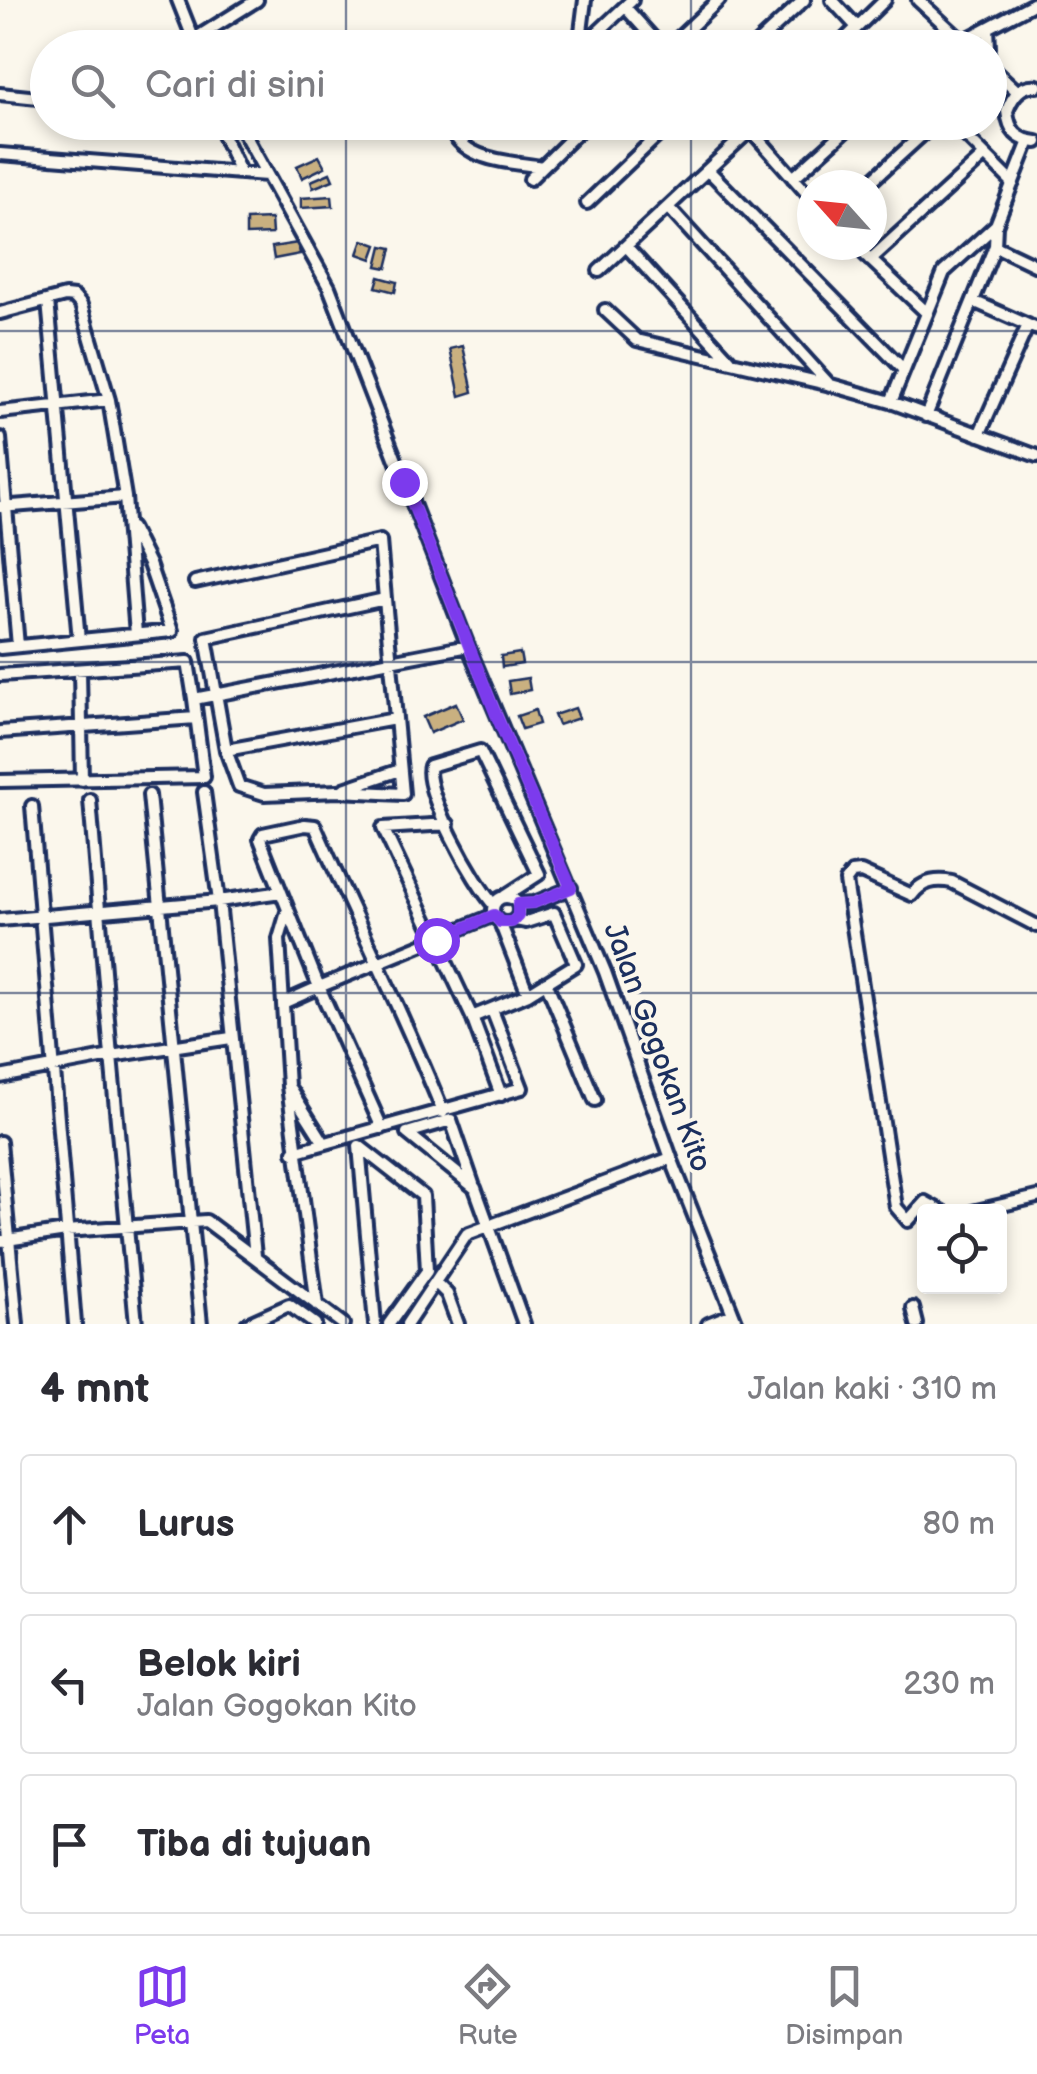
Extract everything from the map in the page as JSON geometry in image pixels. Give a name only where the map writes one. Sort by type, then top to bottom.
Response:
[{"type":"street","points":[[178,0],[190,30]]},
{"type":"street","points":[[215,30],[257,0]]},
{"type":"street","points":[[582,30],[585,0]]},
{"type":"street","points":[[685,30],[719,0]]},
{"type":"street","points":[[772,30],[804,0]]},
{"type":"street","points":[[832,0],[858,27]]},
{"type":"street","points":[[855,30],[886,0]]},
{"type":"street","points":[[918,0],[950,30]]},
{"type":"street","points":[[984,30],[1037,2]]},
{"type":"street","points":[[600,30],[629,4],[650,30]]},
{"type":"street","points":[[1007,82],[1018,92]]},
{"type":"street","points":[[926,416],[995,246],[996,225],[1033,142],[1022,140],[1012,131],[1007,111],[1018,92],[1029,85],[1037,86]]},
{"type":"street","points":[[0,94],[30,97]]},
{"type":"street","points":[[225,140],[240,172]]},
{"type":"street","name":"Jalan Gogokan Kito","points":[[248,140],[330,287],[468,646],[606,972],[694,1220],[735,1319]]},
{"type":"street","points":[[457,140],[483,158],[542,167]]},
{"type":"street","points":[[530,179],[570,140]]},
{"type":"street","points":[[587,203],[653,140]]},
{"type":"street","points":[[599,271],[739,140]]},
{"type":"street","points":[[760,140],[797,182]]},
{"type":"street","points":[[793,178],[835,140]]},
{"type":"street","points":[[883,170],[916,140]]},
{"type":"street","points":[[970,140],[1013,183]]},
{"type":"street","points":[[0,154],[267,175]]},
{"type":"street","points":[[887,244],[985,155]]},
{"type":"street","points":[[708,170],[904,370]]},
{"type":"street","points":[[668,207],[831,385]]},
{"type":"street","points":[[891,402],[944,272],[996,225]]},
{"type":"street","points":[[626,246],[730,361]]},
{"type":"street","points":[[995,246],[1037,266]]},
{"type":"street","points":[[870,260],[928,313]]},
{"type":"street","points":[[0,312],[74,297],[80,305],[108,400],[125,497],[136,634]]},
{"type":"street","points":[[48,300],[79,640]]},
{"type":"street","points":[[972,301],[1033,327],[979,435]]},
{"type":"street","points":[[605,310],[637,340],[831,385],[1035,451]]},
{"type":"street","points":[[0,412],[108,400]]},
{"type":"street","points":[[0,438],[18,646]]},
{"type":"street","points":[[4,507],[125,497]]},
{"type":"street","points":[[0,648],[172,631],[149,564],[128,522]]},
{"type":"street","points":[[195,582],[380,541],[386,598],[389,659],[403,794],[264,794],[239,786],[226,750],[206,638],[386,598]]},
{"type":"street","points":[[194,699],[468,646]]},
{"type":"street","points":[[0,675],[188,662],[204,778],[0,782]]},
{"type":"street","points":[[80,670],[82,780]]},
{"type":"street","points":[[0,732],[196,718]]},
{"type":"street","points":[[226,750],[396,719]]},
{"type":"street","points":[[283,1002],[496,914],[505,896],[539,874],[480,750],[428,768],[429,781],[480,891],[496,914],[528,994]]},
{"type":"street","points":[[338,791],[400,770]]},
{"type":"street","points":[[204,792],[219,901],[255,1256]]},
{"type":"street","points":[[149,796],[200,1324]]},
{"type":"street","points":[[90,800],[136,1324]]},
{"type":"street","points":[[32,806],[75,1324]]},
{"type":"street","points":[[382,1128],[287,911],[260,839],[264,834],[305,824],[315,826],[443,1112]]},
{"type":"street","points":[[448,824],[383,828],[472,1018],[500,1095]]},
{"type":"street","points":[[917,1211],[908,1221],[896,1207],[846,881],[852,873],[861,872],[912,895],[927,883],[952,882],[1037,926]]},
{"type":"street","points":[[518,904],[534,903],[571,888]]},
{"type":"street","points":[[0,920],[282,892]]},
{"type":"street","points":[[505,896],[518,904],[516,920]]},
{"type":"street","points":[[287,911],[279,939],[288,1086],[317,1305]]},
{"type":"street","points":[[472,1018],[528,994],[576,964],[554,913],[526,922],[496,914]]},
{"type":"street","points":[[546,982],[595,1100]]},
{"type":"street","points":[[294,1152],[324,1143],[356,1142],[382,1128],[522,1088],[492,1010]]},
{"type":"street","points":[[0,1077],[231,1038]]},
{"type":"street","points":[[288,1086],[324,1143]]},
{"type":"street","points":[[475,1188],[408,1134],[451,1120],[524,1324]]},
{"type":"street","points":[[0,1142],[5,1239],[16,1324]]},
{"type":"street","points":[[356,1142],[375,1324]]},
{"type":"street","points":[[356,1142],[423,1196],[427,1271],[389,1324]]},
{"type":"street","points":[[407,1324],[467,1234],[671,1158]]},
{"type":"street","points":[[1007,1204],[1037,1197]]},
{"type":"street","points":[[5,1239],[206,1221],[343,1324]]},
{"type":"street","points":[[435,1282],[447,1294],[458,1324]]},
{"type":"street","points":[[247,1324],[289,1305],[314,1324]]},
{"type":"street","points":[[912,1308],[916,1324]]},
{"type":"street","points":[[708,1324],[735,1319]]},
{"type":"building","points":[[319,156],[325,167],[302,178],[297,166]]},
{"type":"building","points":[[330,173],[333,180],[313,188],[311,181]]},
{"type":"building","points":[[332,196],[333,206],[301,208],[301,198]]},
{"type":"building","points":[[271,219],[272,234],[246,235],[246,220]]},
{"type":"building","points":[[363,240],[377,245],[372,259],[358,254]]},
{"type":"building","points":[[298,243],[300,254],[274,259],[272,247]]},
{"type":"building","points":[[382,246],[392,248],[387,268],[377,266]]},
{"type":"building","points":[[379,277],[397,282],[395,292],[376,287]]},
{"type":"building","points":[[463,346],[473,392],[460,396],[450,349]]},
{"type":"building","points":[[520,653],[522,664],[502,667],[501,656]]},
{"type":"building","points":[[528,678],[530,690],[510,694],[508,681]]},
{"type":"building","points":[[456,703],[463,719],[430,733],[423,717]]},
{"type":"building","points":[[575,708],[579,718],[558,725],[554,715]]},
{"type":"building","points":[[535,710],[539,724],[522,729],[517,716]]},
{"type":"route","points":[[404,482],[495,712],[571,888],[534,903],[518,904],[520,912],[512,922],[500,922],[494,915],[436,940]]}]
